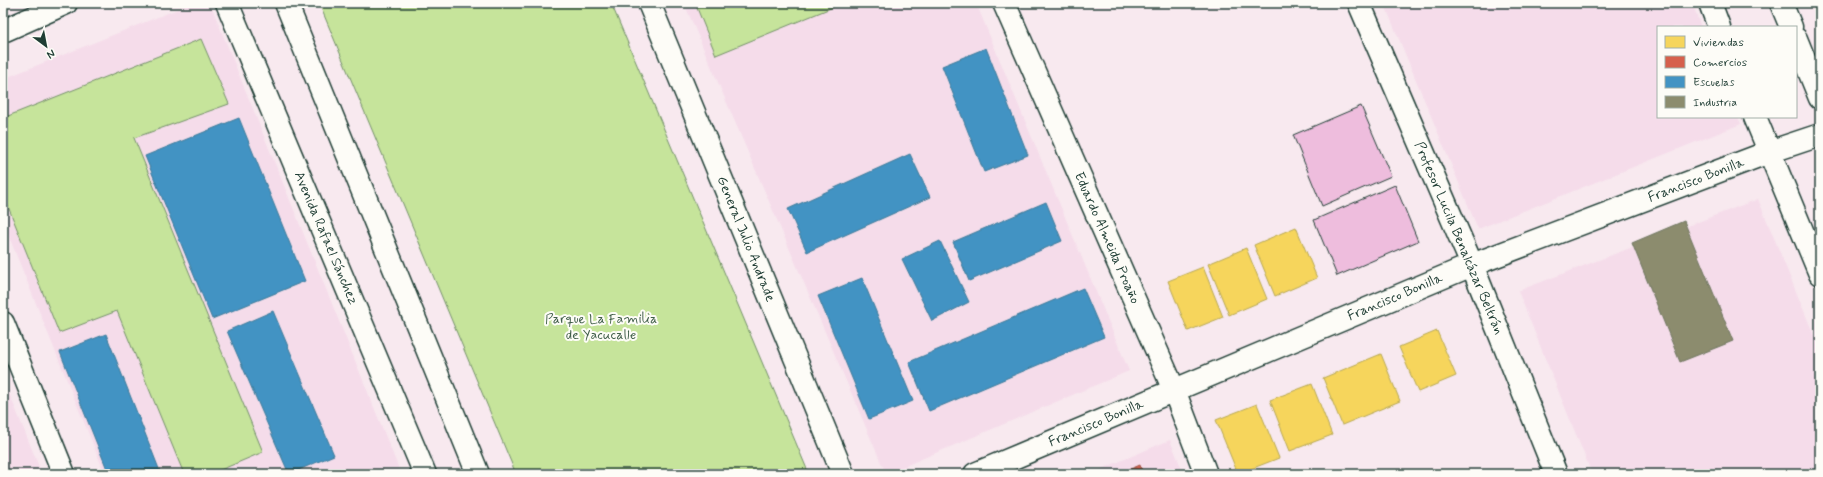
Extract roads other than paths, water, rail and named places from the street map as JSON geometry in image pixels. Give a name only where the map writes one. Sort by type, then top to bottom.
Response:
[{"type":"street","points":[[3,31],[66,3]]},
{"type":"street","name":"Avenida Rafael Sánchez","points":[[227,3],[425,474]]},
{"type":"street","points":[[286,3],[478,474]]},
{"type":"street","name":"General Julio Andrade","points":[[649,3],[843,474]]},
{"type":"street","name":"Eduardo Almeida Proaño","points":[[1004,3],[1174,390],[1206,474]]},
{"type":"street","name":"Profesor Lucila Benalcázar Beltrán","points":[[1359,3],[1472,265],[1556,474]]},
{"type":"street","points":[[1710,3],[1719,26]]},
{"type":"street","points":[[1781,3],[1791,26]]},
{"type":"street","points":[[1797,41],[1820,98]]},
{"type":"street","points":[[1755,118],[1820,274]]},
{"type":"street","name":"Francisco Bonilla","points":[[975,474],[1472,265],[1769,152],[1820,135]]},
{"type":"street","points":[[3,323],[64,474]]},
{"type":"park label","name":"Parque La Familia de Yacucalle","points":[[601,328]]}]
